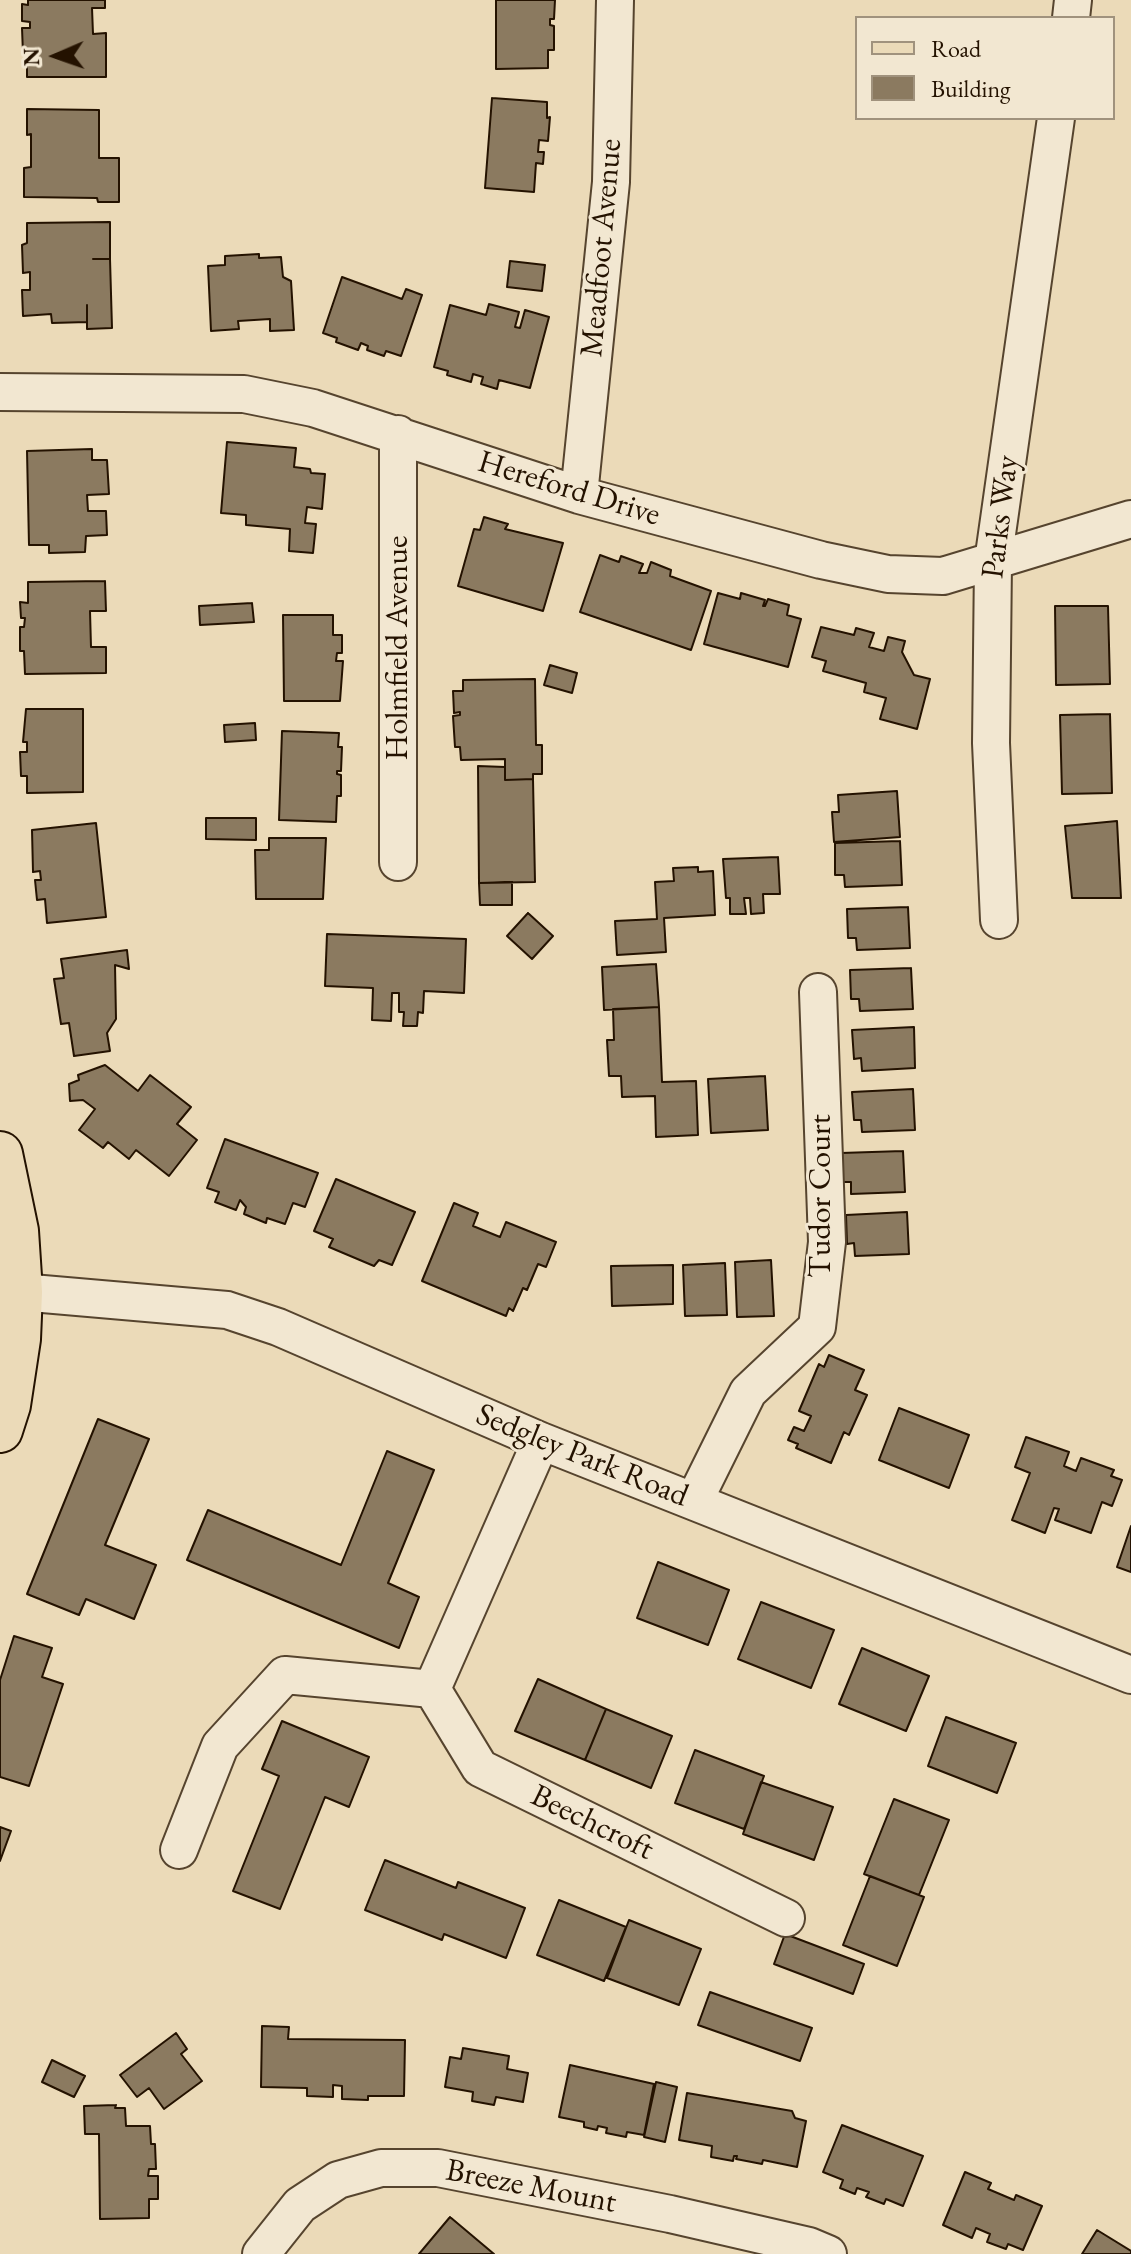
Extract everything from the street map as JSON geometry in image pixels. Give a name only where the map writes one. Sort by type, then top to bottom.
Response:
[{"type":"main road","points":[[0,1154],[16,1231],[20,1292],[18,1339],[8,1405],[0,1430]]},
{"type":"street","name":"Meadfoot Avenue","points":[[579,495],[611,182],[615,0]]},
{"type":"street","name":"Parks Way","points":[[999,920],[991,743],[993,562],[1056,120]]},
{"type":"street","name":"Hereford Drive","points":[[0,392],[244,394],[313,408],[579,495],[821,560],[888,574],[943,576],[1131,519]]},
{"type":"street","name":"Holmfield Avenue","points":[[398,434],[398,862]]},
{"type":"street","name":"Tudor Court","points":[[694,1501],[748,1392],[817,1327],[827,1242],[818,992]]},
{"type":"street","name":"Sedgley Park Road","points":[[20,1292],[227,1310],[278,1327],[541,1441],[1131,1675]]},
{"type":"street","points":[[179,1850],[220,1746],[285,1675],[432,1689],[541,1441]]},
{"type":"street","name":"Beechcroft","points":[[432,1689],[480,1768],[786,1918]]},
{"type":"street","name":"Breeze Mount","points":[[265,2253],[300,2205],[338,2180],[381,2168],[438,2168],[670,2214],[809,2246],[828,2254]]},
{"type":"building","points":[[28,0],[105,0],[105,8],[92,8],[93,34],[106,33],[106,77],[27,77],[22,28],[30,28],[30,22],[22,21],[22,4],[28,5]]},
{"type":"building","points":[[496,0],[555,0],[554,19],[550,19],[550,25],[554,26],[554,50],[548,50],[548,68],[496,69]]},
{"type":"building","points":[[492,98],[547,102],[547,118],[550,117],[548,141],[539,140],[538,152],[544,152],[543,164],[536,163],[534,192],[485,188]]},
{"type":"building","points":[[27,109],[99,110],[99,158],[119,158],[119,202],[98,202],[97,198],[24,197],[24,168],[31,167]]},
{"type":"building","points":[[110,222],[112,328],[87,329],[87,322],[52,323],[51,314],[23,316],[22,290],[30,290],[30,272],[23,273],[22,245],[27,243],[27,223]]},
{"type":"building","points":[[259,254],[259,258],[281,257],[283,277],[291,281],[294,330],[270,331],[270,319],[238,321],[239,329],[211,331],[208,266],[225,265],[225,256]]},
{"type":"building","points":[[510,261],[545,265],[542,291],[507,287]]},
{"type":"building","points":[[342,277],[402,299],[406,289],[422,295],[401,356],[386,351],[384,356],[367,350],[368,346],[361,343],[358,350],[336,342],[337,338],[323,333]]},
{"type":"building","points":[[489,304],[519,312],[515,327],[520,328],[525,310],[549,317],[530,388],[499,380],[497,389],[481,384],[483,377],[473,374],[471,382],[447,375],[448,371],[434,367],[450,305],[486,315]]},
{"type":"building","points":[[227,442],[296,448],[294,467],[325,474],[322,509],[307,507],[305,523],[316,524],[313,553],[289,551],[290,529],[246,525],[246,515],[221,513]]},
{"type":"building","points":[[92,449],[92,460],[107,460],[109,494],[87,495],[88,511],[106,511],[107,535],[86,536],[85,552],[49,553],[49,545],[29,545],[27,451]]},
{"type":"building","points":[[484,517],[508,524],[505,529],[563,543],[543,611],[458,586],[474,529],[480,530]]},
{"type":"building","points":[[600,555],[619,562],[621,556],[643,564],[639,573],[647,573],[651,562],[671,570],[670,576],[711,591],[691,650],[580,612]]},
{"type":"building","points":[[105,581],[106,611],[90,611],[91,647],[106,647],[106,673],[25,674],[24,651],[20,651],[20,627],[24,627],[25,618],[21,618],[20,602],[28,603],[28,582]]},
{"type":"building","points":[[718,593],[740,599],[741,593],[765,600],[763,606],[768,599],[789,605],[787,615],[801,619],[788,667],[704,644]]},
{"type":"building","points":[[252,603],[254,622],[200,625],[199,606]]},
{"type":"building","points":[[1055,606],[1108,606],[1110,684],[1056,685]]},
{"type":"building","points":[[283,615],[333,615],[333,635],[342,635],[342,653],[337,653],[336,661],[343,661],[340,701],[284,701]]},
{"type":"building","points":[[821,627],[854,635],[856,628],[874,633],[869,647],[884,651],[888,637],[905,641],[902,652],[914,675],[930,679],[917,729],[880,719],[886,698],[864,692],[866,683],[823,671],[826,661],[812,657]]},
{"type":"building","points":[[550,665],[577,673],[572,693],[544,685]]},
{"type":"building","points":[[535,679],[536,745],[542,745],[542,774],[533,774],[533,779],[505,780],[505,759],[461,760],[460,747],[455,747],[453,716],[460,715],[460,712],[454,713],[453,691],[463,691],[463,680]]},
{"type":"building","points":[[26,709],[83,709],[83,792],[27,793],[27,776],[21,776],[20,752],[27,752],[27,742],[23,742]]},
{"type":"building","points":[[1110,714],[1112,793],[1062,794],[1060,715]]},
{"type":"building","points":[[255,723],[256,740],[225,742],[224,725]]},
{"type":"building","points":[[282,731],[339,733],[341,771],[337,774],[341,775],[341,796],[337,796],[336,822],[279,820]]},
{"type":"building","points":[[478,766],[505,767],[505,780],[533,779],[535,882],[479,883]]},
{"type":"building","points":[[897,791],[900,837],[834,842],[832,812],[839,812],[838,795]]},
{"type":"building","points":[[206,818],[256,818],[256,840],[206,839]]},
{"type":"building","points":[[1117,821],[1121,898],[1072,898],[1065,826]]},
{"type":"building","points":[[96,823],[106,917],[47,923],[45,899],[37,900],[35,880],[41,880],[40,871],[33,872],[32,830]]},
{"type":"building","points":[[269,838],[326,838],[323,899],[256,899],[255,850],[269,850]]},
{"type":"building","points":[[900,841],[902,885],[845,887],[844,875],[835,875],[835,843]]},
{"type":"building","points":[[778,857],[780,894],[763,894],[764,913],[751,914],[750,898],[744,898],[746,914],[730,914],[723,859]]},
{"type":"building","points":[[698,867],[698,872],[713,871],[715,915],[664,918],[666,952],[617,955],[615,921],[657,919],[655,882],[674,881],[673,868]]},
{"type":"building","points":[[512,882],[512,905],[480,905],[479,883]]},
{"type":"building","points":[[908,907],[910,948],[857,950],[856,938],[848,938],[847,909]]},
{"type":"building","points":[[528,913],[553,936],[532,959],[507,936]]},
{"type":"building","points":[[327,934],[466,939],[464,993],[424,991],[423,1013],[418,1012],[417,1026],[403,1026],[404,1012],[399,1012],[399,993],[392,993],[391,1021],[372,1020],[373,988],[325,986]]},
{"type":"building","points":[[127,950],[129,969],[115,965],[116,1019],[107,1033],[110,1051],[74,1056],[69,1023],[61,1024],[54,979],[64,978],[61,959]]},
{"type":"building","points":[[656,964],[659,1007],[604,1010],[602,967]]},
{"type":"building","points":[[911,968],[913,1009],[860,1011],[859,999],[851,999],[850,970]]},
{"type":"building","points":[[659,1007],[662,1082],[696,1081],[698,1135],[656,1137],[655,1096],[622,1097],[621,1076],[609,1076],[607,1040],[614,1040],[613,1009]]},
{"type":"building","points":[[914,1027],[915,1068],[862,1071],[861,1058],[854,1059],[852,1030]]},
{"type":"building","points":[[105,1065],[138,1091],[150,1075],[191,1107],[177,1124],[197,1140],[169,1176],[136,1150],[129,1159],[108,1142],[103,1148],[79,1130],[95,1109],[83,1100],[70,1101],[69,1084],[79,1080],[78,1075]]},
{"type":"building","points":[[765,1076],[768,1130],[711,1133],[708,1079]]},
{"type":"building","points":[[913,1089],[915,1130],[862,1132],[861,1120],[854,1120],[852,1092]]},
{"type":"building","points":[[225,1139],[318,1173],[305,1207],[293,1203],[285,1224],[267,1218],[266,1223],[244,1214],[246,1207],[240,1200],[236,1210],[215,1202],[219,1192],[207,1188]]},
{"type":"building","points":[[903,1151],[905,1192],[851,1194],[851,1182],[843,1182],[841,1153]]},
{"type":"building","points":[[336,1179],[415,1212],[392,1265],[379,1260],[374,1266],[329,1247],[333,1239],[314,1231]]},
{"type":"building","points":[[454,1203],[478,1213],[473,1226],[500,1237],[506,1222],[556,1242],[546,1267],[538,1264],[527,1290],[523,1288],[513,1311],[509,1308],[506,1316],[422,1281]]},
{"type":"building","points":[[907,1212],[909,1254],[855,1256],[854,1243],[847,1244],[846,1215]]},
{"type":"building","points":[[771,1260],[774,1316],[737,1317],[735,1262]]},
{"type":"building","points":[[725,1263],[727,1315],[685,1316],[683,1265]]},
{"type":"building","points":[[673,1265],[673,1304],[612,1306],[611,1266]]},
{"type":"building","points":[[829,1355],[864,1370],[855,1390],[867,1395],[849,1435],[844,1432],[831,1463],[796,1448],[798,1444],[788,1440],[794,1427],[804,1431],[811,1416],[799,1411],[819,1364],[824,1367]]},
{"type":"building","points":[[899,1408],[969,1435],[949,1488],[879,1460]]},
{"type":"building","points":[[98,1419],[149,1439],[105,1545],[156,1565],[134,1619],[86,1599],[79,1615],[27,1594]]},
{"type":"building","points":[[1026,1437],[1069,1452],[1064,1466],[1076,1471],[1081,1458],[1114,1470],[1111,1476],[1122,1480],[1112,1506],[1102,1502],[1091,1533],[1055,1520],[1059,1509],[1054,1508],[1045,1533],[1012,1520],[1030,1473],[1015,1467]]},
{"type":"building","points":[[387,1451],[434,1470],[388,1583],[419,1597],[399,1648],[187,1560],[208,1510],[341,1565]]},
{"type":"building","points":[[1131,1526],[1131,1572],[1117,1567]]},
{"type":"building","points":[[658,1562],[729,1590],[708,1645],[637,1618]]},
{"type":"building","points":[[761,1602],[834,1630],[811,1688],[738,1659]]},
{"type":"building","points":[[14,1636],[52,1648],[42,1677],[63,1684],[29,1786],[0,1777],[0,1680]]},
{"type":"building","points":[[862,1648],[929,1676],[906,1731],[839,1704]]},
{"type":"building","points":[[538,1679],[606,1709],[585,1760],[515,1731]]},
{"type":"building","points":[[606,1709],[672,1736],[651,1788],[585,1760]]},
{"type":"building","points":[[946,1717],[1016,1743],[997,1793],[928,1766]]},
{"type":"building","points":[[282,1721],[369,1757],[349,1807],[325,1797],[280,1909],[233,1891],[279,1776],[262,1769]]},
{"type":"building","points":[[695,1750],[764,1776],[744,1829],[675,1803]]},
{"type":"building","points":[[761,1782],[833,1807],[814,1860],[743,1834]]},
{"type":"building","points":[[894,1799],[949,1820],[919,1895],[864,1874]]},
{"type":"building","points":[[0,1827],[11,1831],[0,1861]]},
{"type":"building","points":[[385,1860],[456,1888],[458,1882],[525,1908],[506,1958],[444,1934],[442,1940],[365,1910]]},
{"type":"building","points":[[870,1876],[924,1897],[897,1966],[843,1945]]},
{"type":"building","points":[[559,1900],[626,1927],[604,1981],[537,1955]]},
{"type":"building","points":[[629,1920],[701,1949],[679,2005],[607,1978]]},
{"type":"building","points":[[785,1934],[864,1964],[853,1994],[774,1964]]},
{"type":"building","points":[[710,1992],[812,2028],[800,2061],[698,2025]]},
{"type":"building","points":[[262,2026],[289,2027],[288,2039],[405,2040],[404,2096],[342,2099],[342,2086],[333,2085],[333,2097],[307,2096],[307,2088],[261,2087]]},
{"type":"building","points":[[176,2033],[187,2049],[181,2054],[202,2081],[164,2109],[149,2088],[137,2097],[120,2075]]},
{"type":"building","points":[[463,2048],[509,2056],[507,2069],[528,2073],[523,2102],[496,2097],[494,2105],[472,2101],[473,2092],[445,2087],[450,2057],[461,2059]]},
{"type":"building","points":[[52,2060],[85,2076],[74,2097],[42,2082]]},
{"type":"building","points":[[570,2065],[654,2084],[644,2135],[627,2132],[626,2137],[606,2133],[607,2128],[598,2126],[597,2130],[584,2127],[584,2122],[559,2117]]},
{"type":"building","points":[[656,2082],[677,2087],[665,2142],[644,2137]]},
{"type":"building","points":[[687,2093],[792,2111],[795,2118],[806,2121],[797,2167],[763,2160],[762,2164],[736,2159],[737,2156],[733,2161],[711,2157],[712,2146],[679,2140]]},
{"type":"building","points":[[116,2105],[115,2108],[125,2108],[126,2126],[150,2126],[151,2144],[155,2144],[156,2169],[149,2169],[148,2176],[158,2176],[158,2199],[149,2199],[149,2218],[100,2219],[99,2134],[85,2134],[84,2106]]},
{"type":"building","points":[[842,2125],[923,2156],[903,2206],[886,2199],[884,2204],[866,2197],[869,2192],[857,2188],[855,2194],[840,2188],[843,2180],[823,2172]]},
{"type":"building","points":[[965,2172],[991,2183],[988,2189],[1014,2200],[1016,2195],[1042,2206],[1023,2250],[1008,2244],[1006,2249],[987,2242],[990,2234],[976,2228],[972,2238],[943,2225]]},
{"type":"building","points":[[450,2217],[494,2254],[419,2254]]},
{"type":"building","points":[[1097,2230],[1131,2251],[1131,2254],[1082,2254]]}]
